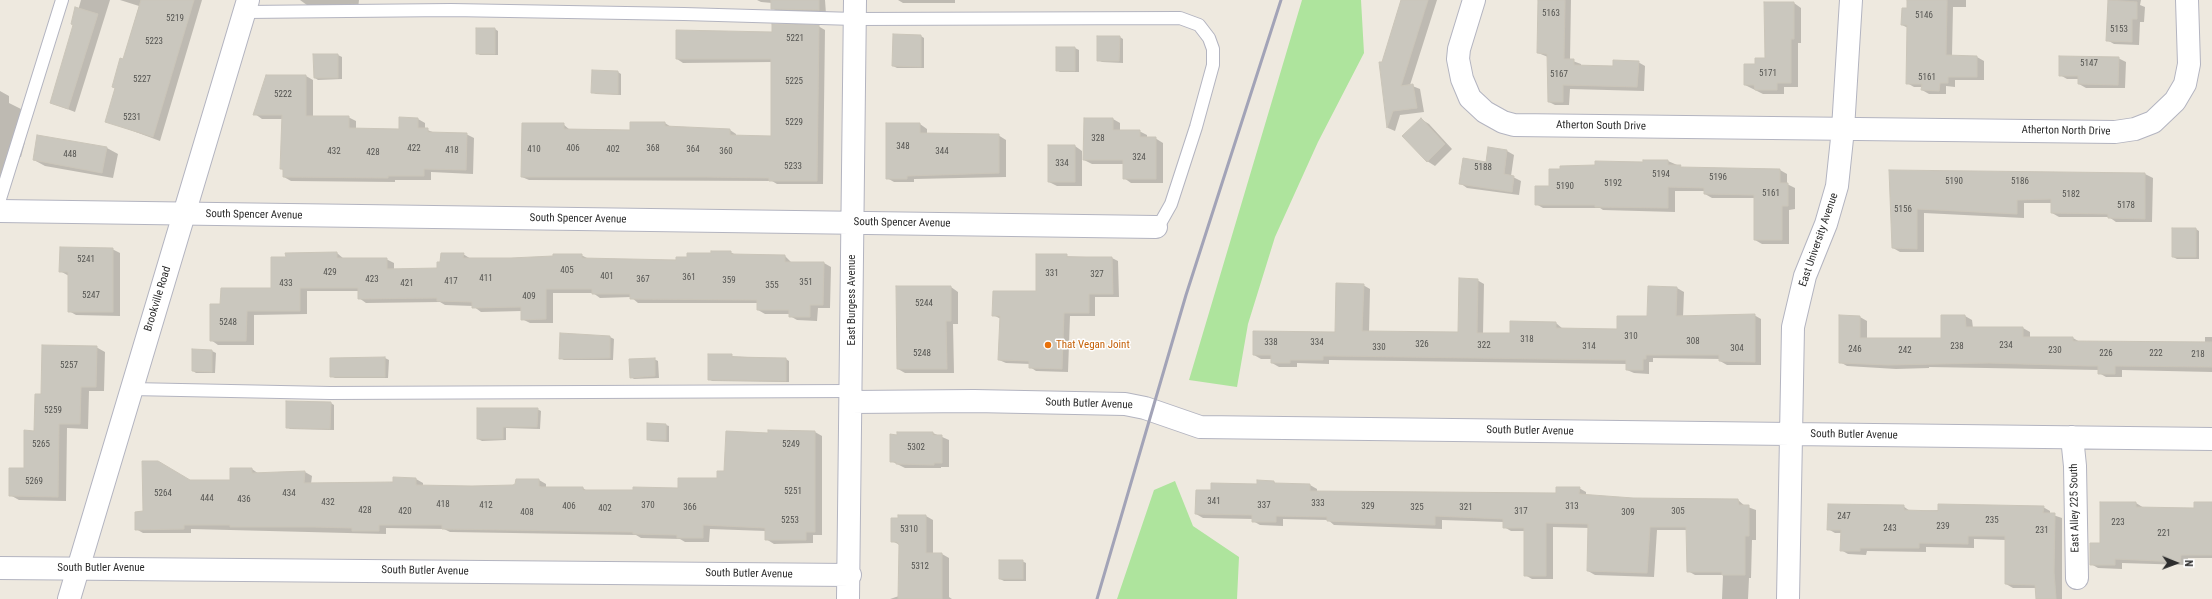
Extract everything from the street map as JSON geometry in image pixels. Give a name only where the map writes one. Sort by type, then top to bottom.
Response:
[{"type":"street","name":"Atherton South Drive","points":[[1474,0],[1459,49],[1460,69],[1470,98],[1485,112],[1503,122],[1534,125],[1843,129]]},
{"type":"street","name":"East University Avenue","points":[[1788,599],[1793,327],[1805,276],[1833,201],[1843,129],[1851,0]]},
{"type":"street","name":"Atherton North Drive","points":[[1843,129],[2115,132],[2144,126],[2168,109],[2185,84],[2189,54],[2187,0]]},
{"type":"street","name":"Brookville Road","points":[[69,599],[246,6]]},
{"type":"street","name":"East Burgess Avenue","points":[[848,599],[850,575],[855,10]]},
{"type":"street","name":"South Spencer Avenue","points":[[0,211],[1156,226]]},
{"type":"street","name":"South Butler Avenue","points":[[851,396],[1126,404],[1145,408],[1200,427],[2212,439]]},
{"type":"street","name":"East Alley 225 South","points":[[2072,437],[2075,466],[2077,578]]},
{"type":"street","name":"South Butler Avenue","points":[[0,568],[850,575]]},
{"type":"lane","points":[[0,198],[62,0]]},
{"type":"lane","points":[[246,6],[684,14],[855,10],[1074,20],[1180,18],[1199,25],[1209,38],[1213,49],[1213,65],[1196,127],[1171,204],[1162,220],[1156,226]]},
{"type":"lane","points":[[131,389],[330,393],[851,396]]},
{"type":"green space","points":[[1302,0],[1361,0],[1364,53],[1318,142],[1275,237],[1248,324],[1237,387],[1189,380]]},
{"type":"green space","points":[[1175,481],[1193,526],[1239,557],[1237,599],[1117,599],[1154,490]]},
{"type":"building","points":[[141,0],[194,0],[153,137],[105,122],[115,88],[112,87],[120,58],[123,59]]},
{"type":"building","points":[[771,0],[819,0],[819,10],[771,9]]},
{"type":"building","points":[[1401,0],[1428,0],[1401,86],[1413,84],[1417,108],[1393,111],[1387,128],[1379,62],[1382,62]]},
{"type":"building","points":[[1538,0],[1565,0],[1564,59],[1574,59],[1574,65],[1613,66],[1613,60],[1639,61],[1637,87],[1563,85],[1563,102],[1548,102],[1547,54],[1537,53]]},
{"type":"building","points":[[1907,0],[1947,0],[1946,55],[1977,56],[1977,77],[1948,77],[1948,83],[1940,83],[1939,91],[1921,90],[1922,84],[1906,84],[1907,25],[1901,25],[1902,8],[1907,8]]},
{"type":"building","points":[[2108,0],[2137,2],[2137,19],[2132,19],[2132,42],[2106,41]]},
{"type":"building","points":[[1764,2],[1794,2],[1794,39],[1791,39],[1791,83],[1777,83],[1777,90],[1755,90],[1754,85],[1744,85],[1744,64],[1755,64],[1755,58],[1765,58]]},
{"type":"building","points":[[75,7],[98,14],[68,109],[50,103],[73,25],[71,24]]},
{"type":"building","points":[[772,24],[819,25],[817,181],[769,181],[769,178],[706,177],[521,177],[522,123],[564,123],[564,129],[630,130],[630,122],[665,122],[665,126],[730,129],[730,135],[771,136],[771,59],[676,59],[676,30],[772,32]]},
{"type":"building","points":[[476,28],[495,28],[495,54],[476,54]]},
{"type":"building","points":[[893,34],[921,35],[921,67],[892,66]]},
{"type":"building","points":[[1097,36],[1120,36],[1119,61],[1097,61]]},
{"type":"building","points":[[1056,47],[1075,47],[1075,71],[1056,71]]},
{"type":"building","points":[[313,54],[338,54],[338,78],[314,78]]},
{"type":"building","points":[[2059,56],[2119,57],[2118,85],[2078,84],[2078,76],[2059,76]]},
{"type":"building","points":[[592,70],[618,71],[618,94],[591,93]]},
{"type":"building","points":[[266,75],[306,75],[306,116],[349,116],[349,128],[399,129],[399,117],[418,118],[418,128],[428,128],[428,132],[467,133],[466,170],[424,169],[424,176],[388,176],[388,178],[283,177],[283,169],[280,169],[282,115],[253,115]]},
{"type":"building","points":[[1084,118],[1113,118],[1113,130],[1140,130],[1140,137],[1156,137],[1156,179],[1123,179],[1123,160],[1083,160]]},
{"type":"building","points":[[1421,118],[1445,144],[1427,162],[1402,136]]},
{"type":"building","points":[[886,123],[920,123],[920,133],[999,134],[999,173],[907,176],[907,179],[886,179]]},
{"type":"building","points":[[37,135],[107,147],[102,173],[33,160]]},
{"type":"building","points":[[1048,145],[1075,145],[1075,182],[1048,182]]},
{"type":"building","points":[[1488,147],[1507,150],[1504,174],[1514,176],[1512,192],[1459,184],[1463,158],[1486,162]]},
{"type":"building","points":[[1643,160],[1668,160],[1668,165],[1681,165],[1680,167],[1780,169],[1780,183],[1788,183],[1788,206],[1782,206],[1782,240],[1754,240],[1754,195],[1704,194],[1704,188],[1668,187],[1668,208],[1595,207],[1595,205],[1535,205],[1535,186],[1549,186],[1549,169],[1560,169],[1560,166],[1595,165],[1595,161],[1643,162]]},
{"type":"building","points":[[1889,170],[2145,173],[2145,219],[2108,218],[2108,214],[2051,213],[2051,199],[2017,200],[2017,214],[1917,209],[1917,249],[1892,248]]},
{"type":"building","points":[[2172,228],[2196,228],[2196,257],[2172,257]]},
{"type":"building","points":[[60,247],[113,248],[113,312],[68,312],[68,272],[59,272]]},
{"type":"building","points":[[711,251],[731,251],[731,254],[785,255],[785,262],[824,262],[823,305],[810,305],[810,317],[789,317],[789,310],[757,310],[757,300],[630,299],[630,294],[592,294],[592,289],[546,289],[546,319],[521,320],[521,307],[472,308],[472,302],[437,301],[437,298],[358,299],[358,288],[300,288],[300,311],[247,311],[246,341],[210,341],[210,304],[220,304],[221,288],[271,288],[271,257],[286,257],[285,253],[337,252],[337,258],[387,258],[387,269],[437,268],[437,262],[440,262],[441,253],[464,253],[463,258],[511,258],[553,256],[553,254],[582,254],[582,258],[676,260],[676,257],[687,257],[687,253],[711,253]]},
{"type":"building","points":[[1036,254],[1067,254],[1067,257],[1112,257],[1113,294],[1089,294],[1089,313],[1064,313],[1062,369],[1029,368],[1029,361],[998,360],[1000,316],[992,316],[993,291],[1036,291]]},
{"type":"building","points":[[1459,278],[1478,279],[1477,333],[1510,333],[1510,321],[1556,322],[1556,328],[1617,329],[1617,316],[1647,316],[1648,286],[1677,287],[1676,316],[1755,314],[1755,362],[1719,361],[1719,355],[1646,355],[1646,359],[1643,359],[1643,370],[1626,370],[1626,360],[1323,356],[1323,360],[1290,360],[1290,363],[1271,363],[1271,355],[1253,355],[1253,331],[1335,332],[1336,283],[1364,284],[1362,331],[1458,332]]},
{"type":"building","points":[[896,286],[951,286],[951,321],[946,321],[947,369],[897,369]]},
{"type":"building","points":[[1839,315],[1860,316],[1860,338],[1941,338],[1941,315],[1965,315],[1966,327],[2023,327],[2023,337],[2073,337],[2073,341],[2212,342],[2212,367],[2115,366],[2115,374],[2098,374],[2098,366],[1989,363],[1888,365],[1839,363]]},
{"type":"building","points":[[560,333],[610,336],[610,358],[559,359]]},
{"type":"building","points":[[42,345],[97,346],[96,387],[81,387],[80,424],[59,424],[58,497],[9,496],[9,468],[24,468],[24,430],[34,431],[35,394],[41,394]]},
{"type":"building","points":[[192,349],[212,350],[212,372],[192,371]]},
{"type":"building","points":[[708,354],[732,354],[732,357],[786,358],[786,381],[708,380]]},
{"type":"building","points":[[385,357],[385,377],[330,377],[330,358]]},
{"type":"building","points":[[655,358],[655,376],[630,378],[629,359]]},
{"type":"building","points":[[286,401],[331,402],[330,429],[286,428]]},
{"type":"building","points":[[477,408],[538,408],[537,427],[503,427],[503,439],[477,439]]},
{"type":"building","points":[[647,423],[666,424],[666,440],[647,440]]},
{"type":"building","points":[[768,430],[815,431],[815,532],[806,532],[806,540],[765,540],[765,528],[703,525],[703,538],[677,538],[677,535],[633,534],[633,532],[442,529],[442,525],[379,525],[379,531],[352,531],[352,528],[230,527],[230,525],[184,525],[184,529],[135,530],[135,512],[143,511],[142,461],[158,461],[190,480],[230,480],[230,468],[252,468],[252,473],[305,471],[304,483],[393,482],[393,477],[416,478],[416,485],[513,485],[515,484],[516,479],[539,479],[539,486],[541,487],[583,487],[583,490],[633,490],[633,487],[678,488],[678,478],[717,478],[717,471],[724,471],[726,431],[768,433]]},
{"type":"building","points":[[897,432],[933,432],[933,435],[942,435],[942,463],[934,463],[934,465],[896,464],[896,462],[890,462],[890,434],[897,435]]},
{"type":"building","points":[[1257,480],[1274,481],[1274,483],[1310,484],[1310,491],[1556,493],[1556,487],[1580,487],[1579,494],[1633,498],[1738,499],[1739,505],[1749,505],[1749,536],[1745,536],[1745,575],[1722,575],[1722,572],[1687,572],[1686,527],[1650,527],[1647,573],[1587,571],[1588,524],[1546,523],[1546,576],[1524,576],[1524,528],[1503,528],[1503,519],[1435,516],[1435,525],[1327,521],[1327,517],[1276,516],[1276,522],[1252,522],[1252,515],[1195,514],[1196,490],[1211,490],[1211,483],[1257,484]]},
{"type":"building","points":[[2100,502],[2136,502],[2136,507],[2194,508],[2194,502],[2212,502],[2212,555],[2181,555],[2180,562],[2115,559],[2115,565],[2090,565],[2090,543],[2100,543]]},
{"type":"building","points":[[1828,504],[1904,505],[1904,510],[1938,511],[1938,504],[2044,506],[2043,513],[2055,513],[2054,572],[2056,599],[2036,599],[2035,585],[2005,584],[2005,536],[1968,536],[1968,544],[1919,543],[1919,548],[1860,548],[1860,551],[1840,551],[1841,530],[1827,530]]},
{"type":"building","points":[[898,515],[926,515],[926,553],[942,553],[942,599],[898,599],[899,545],[897,542],[891,542],[891,518],[898,518]]},
{"type":"building","points":[[999,560],[1023,560],[1023,579],[999,579]]},
{"type":"railway","points":[[1097,599],[1186,295],[1281,0]]},
{"type":"place","name":"That Vegan Joint","points":[[1048,345]]}]
